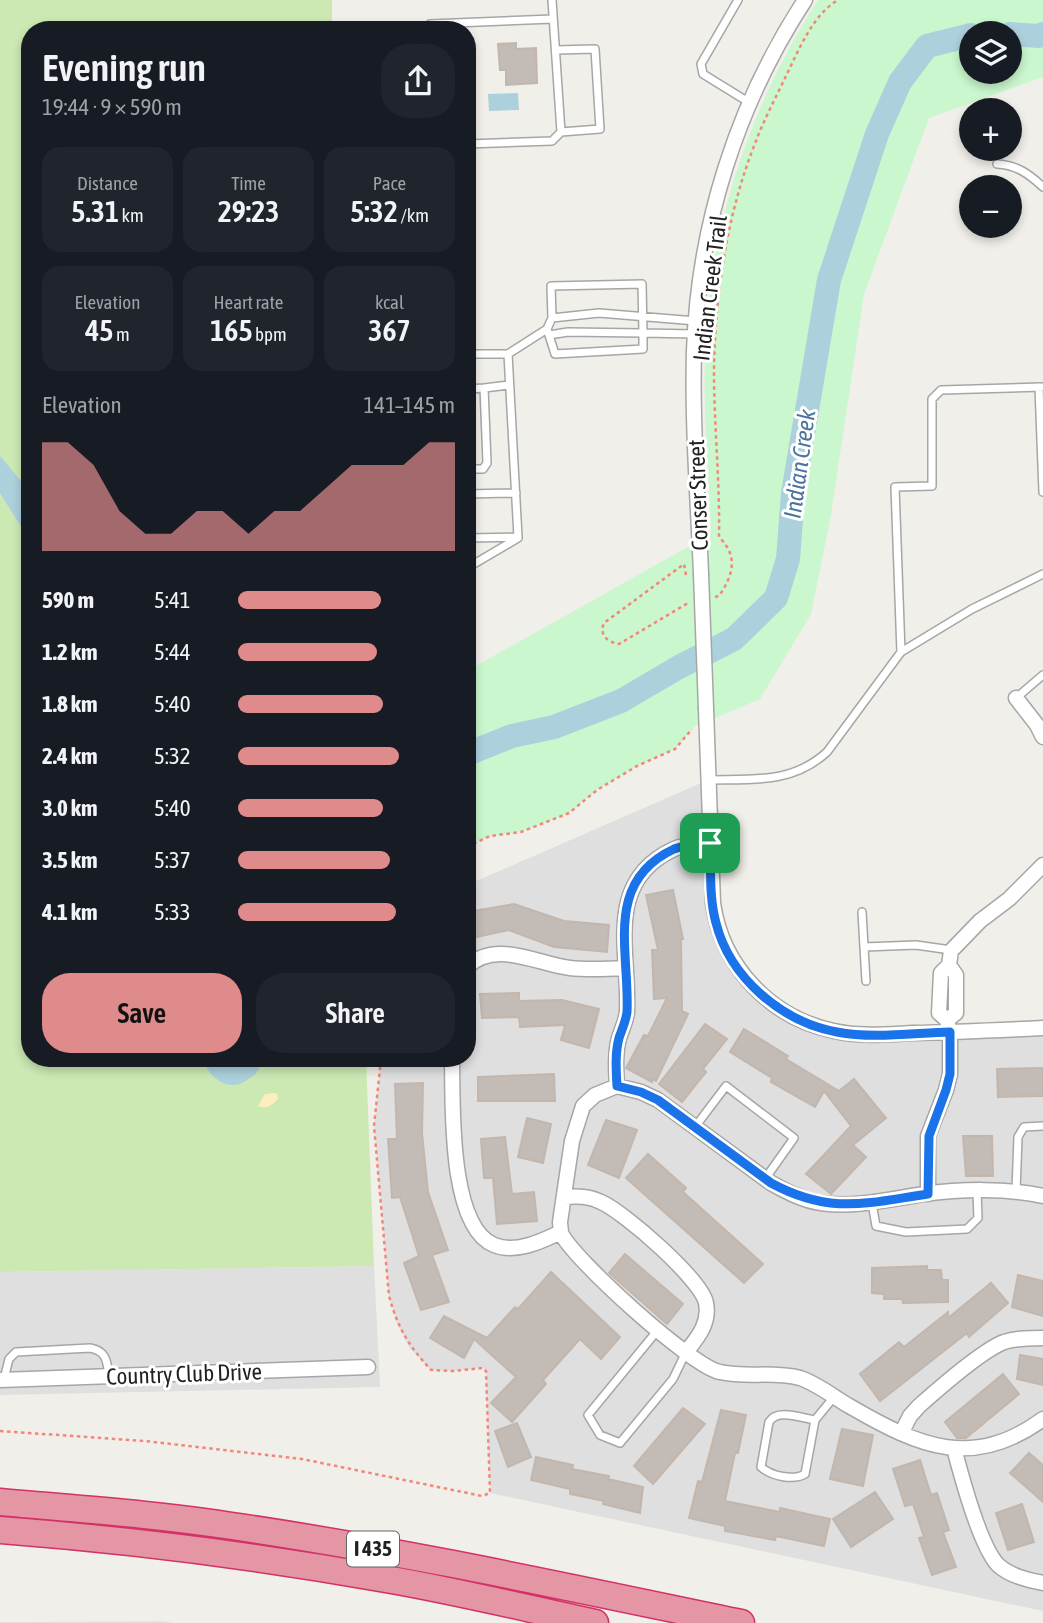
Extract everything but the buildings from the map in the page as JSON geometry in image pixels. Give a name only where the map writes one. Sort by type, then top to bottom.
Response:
[{"type":"highway","name":"I 435","points":[[0,1502],[167,1518],[344,1544],[741,1623]]},
{"type":"highway","name":"I 435","points":[[0,1530],[274,1560],[389,1579],[595,1623]]},
{"type":"street","name":"Conser Street","points":[[805,0],[771,56],[733,145],[707,237],[699,285],[694,398],[694,574],[706,709],[710,843],[716,923],[731,957],[764,997],[792,1016],[835,1032],[870,1035],[948,1026],[1043,1028]]},
{"type":"street","points":[[1016,698],[1043,737]]},
{"type":"street","points":[[617,1086],[616,1059],[627,1015],[625,914],[630,891],[653,863],[675,848],[710,843]]},
{"type":"street","points":[[928,1194],[929,1136],[950,1074],[948,1026],[956,1013],[956,975],[950,958],[979,921],[1009,899],[1043,865]]},
{"type":"street","points":[[476,960],[493,954],[519,955],[570,968],[625,968]]},
{"type":"street","points":[[452,1067],[454,1150],[470,1222],[479,1234],[495,1246],[526,1247],[561,1232]]},
{"type":"street","points":[[1043,1196],[1016,1192],[976,1192],[928,1194],[842,1205],[819,1203],[790,1194],[765,1179],[658,1100],[617,1086],[595,1095],[583,1106],[572,1141],[560,1222],[561,1232],[585,1262],[657,1331],[703,1365],[719,1372],[800,1378],[867,1416],[919,1440],[954,1448],[981,1448],[1000,1443],[1043,1419]]},
{"type":"street","points":[[564,1197],[586,1196],[603,1202],[643,1233],[702,1290],[707,1317],[701,1333],[687,1351]]},
{"type":"street","points":[[902,1432],[919,1406],[985,1354],[1002,1343],[1022,1338],[1043,1338]]},
{"type":"street","name":"Country Club Drive","points":[[2,1380],[368,1367]]},
{"type":"street","points":[[954,1448],[977,1521],[998,1564],[1011,1574],[1043,1583]]},
{"type":"lane","points":[[552,0],[561,132]]},
{"type":"lane","points":[[738,0],[701,64],[704,74],[750,103]]},
{"type":"lane","points":[[476,25],[553,19]]},
{"type":"lane","points":[[476,144],[552,141],[561,132],[600,129],[595,49],[556,50]]},
{"type":"lane","points":[[997,164],[1011,164],[1043,187]]},
{"type":"lane","points":[[642,284],[643,315],[643,349],[555,354],[548,332],[552,318],[551,286],[642,284]]},
{"type":"lane","points":[[552,318],[599,313],[643,315],[696,327]]},
{"type":"lane","points":[[476,354],[508,354],[548,332],[643,333],[696,327]]},
{"type":"lane","points":[[508,354],[518,537]]},
{"type":"lane","points":[[476,388],[509,385]]},
{"type":"lane","points":[[901,652],[895,487],[932,486],[932,399],[941,390],[1041,387],[1043,492]]},
{"type":"lane","points":[[476,469],[483,469],[487,463],[485,388]]},
{"type":"lane","points":[[476,494],[516,494]]},
{"type":"lane","points":[[476,538],[518,537]]},
{"type":"lane","points":[[476,563],[518,537]]},
{"type":"lane","points":[[708,780],[774,779],[797,772],[815,762],[827,752],[901,652],[972,609],[1043,574]]},
{"type":"lane","points":[[1016,698],[1043,675]]},
{"type":"lane","points":[[862,912],[866,981]]},
{"type":"lane","points":[[864,947],[916,945],[950,958]]},
{"type":"lane","points":[[695,1127],[726,1086],[794,1138],[765,1179]]},
{"type":"lane","points":[[1016,1192],[1018,1136],[1024,1127],[1043,1126]]},
{"type":"lane","points":[[872,1202],[876,1226],[906,1232],[967,1229],[978,1217],[976,1192]]},
{"type":"lane","points":[[657,1331],[588,1415],[600,1435],[620,1443],[673,1379],[687,1351]]},
{"type":"lane","points":[[2,1380],[9,1359],[16,1352],[90,1348],[99,1350],[106,1356],[109,1376]]},
{"type":"lane","points":[[814,1420],[779,1414],[772,1417],[761,1467],[771,1474],[795,1478],[805,1474],[814,1420],[834,1397]]},
{"type":"path","name":"Indian Creek Trail","points":[[708,598],[719,596],[732,571],[727,545],[719,537],[719,461],[714,373],[716,328],[726,244],[755,141],[798,51],[826,7],[838,0]]},
{"type":"path","points":[[694,574],[684,564],[604,623],[601,629],[610,643],[619,645],[684,603],[696,601]]},
{"type":"path","points":[[476,843],[491,836],[521,832],[569,813],[597,790],[637,766],[674,749],[694,727]]},
{"type":"shaded area","points":[[708,780],[713,903],[753,986],[835,1032],[1043,1028],[1043,1611],[490,1493],[486,1371],[483,1368],[431,1370],[409,1347],[396,1321],[389,1296],[374,1126],[380,1067],[476,1067],[476,881]]},
{"type":"shaded area","points":[[374,1266],[380,1387],[0,1395],[0,1272]]},
{"type":"shaded area","points":[[0,1622],[175,1623],[0,1623]]},
{"type":"green space","points":[[0,0],[332,0],[332,21],[21,21],[21,1067],[366,1067],[374,1266],[0,1272]]},
{"type":"green space","points":[[818,0],[1043,0],[1043,77],[985,98],[959,98],[959,107],[929,118],[864,294],[831,515],[811,614],[760,699],[694,727],[675,749],[637,766],[597,790],[569,813],[521,832],[490,836],[476,843],[476,666],[711,534],[705,425],[708,311],[724,218],[752,127],[793,41]]},
{"type":"sand","points":[[274,1093],[278,1099],[266,1107],[258,1106],[265,1094]]},
{"type":"water","points":[[518,93],[519,110],[489,111],[488,94]]},
{"type":"water","points":[[0,456],[21,481],[21,527],[0,493]]},
{"type":"water","points":[[259,1067],[253,1076],[233,1085],[217,1079],[207,1069]]},
{"type":"waterway","name":"Indian Creek","points":[[1022,35],[1043,34]]},
{"type":"waterway","name":"Indian Creek","points":[[476,750],[512,736],[554,727],[621,701],[734,639],[776,598],[788,559],[793,493],[829,280],[877,134],[900,82],[927,46],[959,38]]},
{"type":"route","points":[[710,843],[716,923],[731,957],[764,997],[792,1016],[835,1032],[870,1035],[950,1032],[950,1074],[927,1146],[928,1194],[842,1205],[819,1203],[790,1194],[658,1100],[617,1086],[616,1059],[627,1015],[625,914],[630,891],[653,863],[675,848],[710,843]]}]
